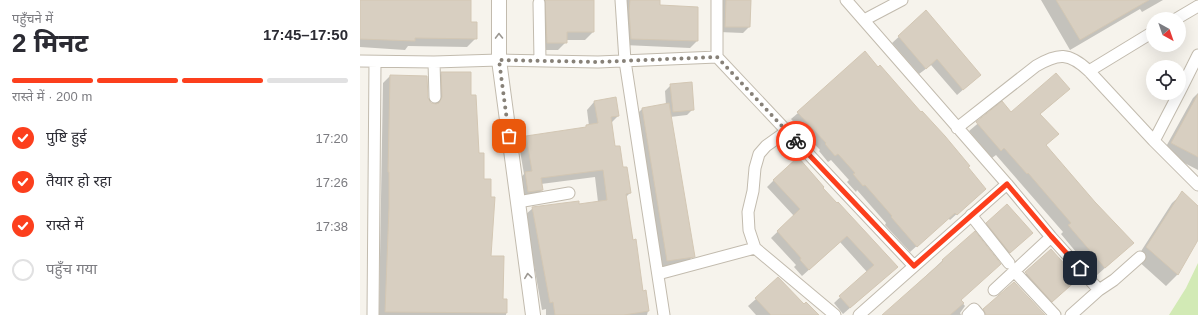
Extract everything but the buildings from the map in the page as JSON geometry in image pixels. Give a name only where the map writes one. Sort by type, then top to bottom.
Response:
[{"type":"street","points":[[499,0],[499,60],[533,315]]},
{"type":"street","points":[[621,0],[625,61],[664,315]]},
{"type":"street","points":[[717,0],[717,57],[914,266]]},
{"type":"street","points":[[846,0],[956,128],[1099,290]]},
{"type":"street","points":[[864,20],[902,0]]},
{"type":"street","points":[[539,3],[540,60]]},
{"type":"street","points":[[1186,13],[1198,6]]},
{"type":"street","points":[[1088,71],[1146,36]]},
{"type":"street","points":[[1186,79],[1198,55]]},
{"type":"street","points":[[956,128],[1036,66],[1050,58],[1064,56],[1079,62],[1198,185]]},
{"type":"street","points":[[360,61],[625,61],[717,57]]},
{"type":"street","points":[[373,315],[375,62]]},
{"type":"street","points":[[434,62],[435,97]]},
{"type":"street","points":[[1154,141],[1175,100]]},
{"type":"street","points":[[787,131],[766,146],[759,154],[755,168],[753,191],[748,212],[749,230],[755,248],[835,315]]},
{"type":"street","points":[[859,315],[1007,184]]},
{"type":"street","points":[[518,202],[569,193]]},
{"type":"street","points":[[971,215],[1011,267],[1055,315]]},
{"type":"street","points":[[994,290],[1011,267],[1051,236]]},
{"type":"street","points":[[658,274],[755,248]]},
{"type":"street","points":[[1071,315],[1140,257]]},
{"type":"street","points":[[968,315],[974,309],[979,315]]},
{"type":"green space","points":[[1198,263],[1198,315],[1169,315],[1186,288]]},
{"type":"way so far","points":[[509,136],[499,60],[598,62],[717,57],[796,141]]},
{"type":"route","points":[[796,141],[914,266],[1007,184],[1080,268]]}]
